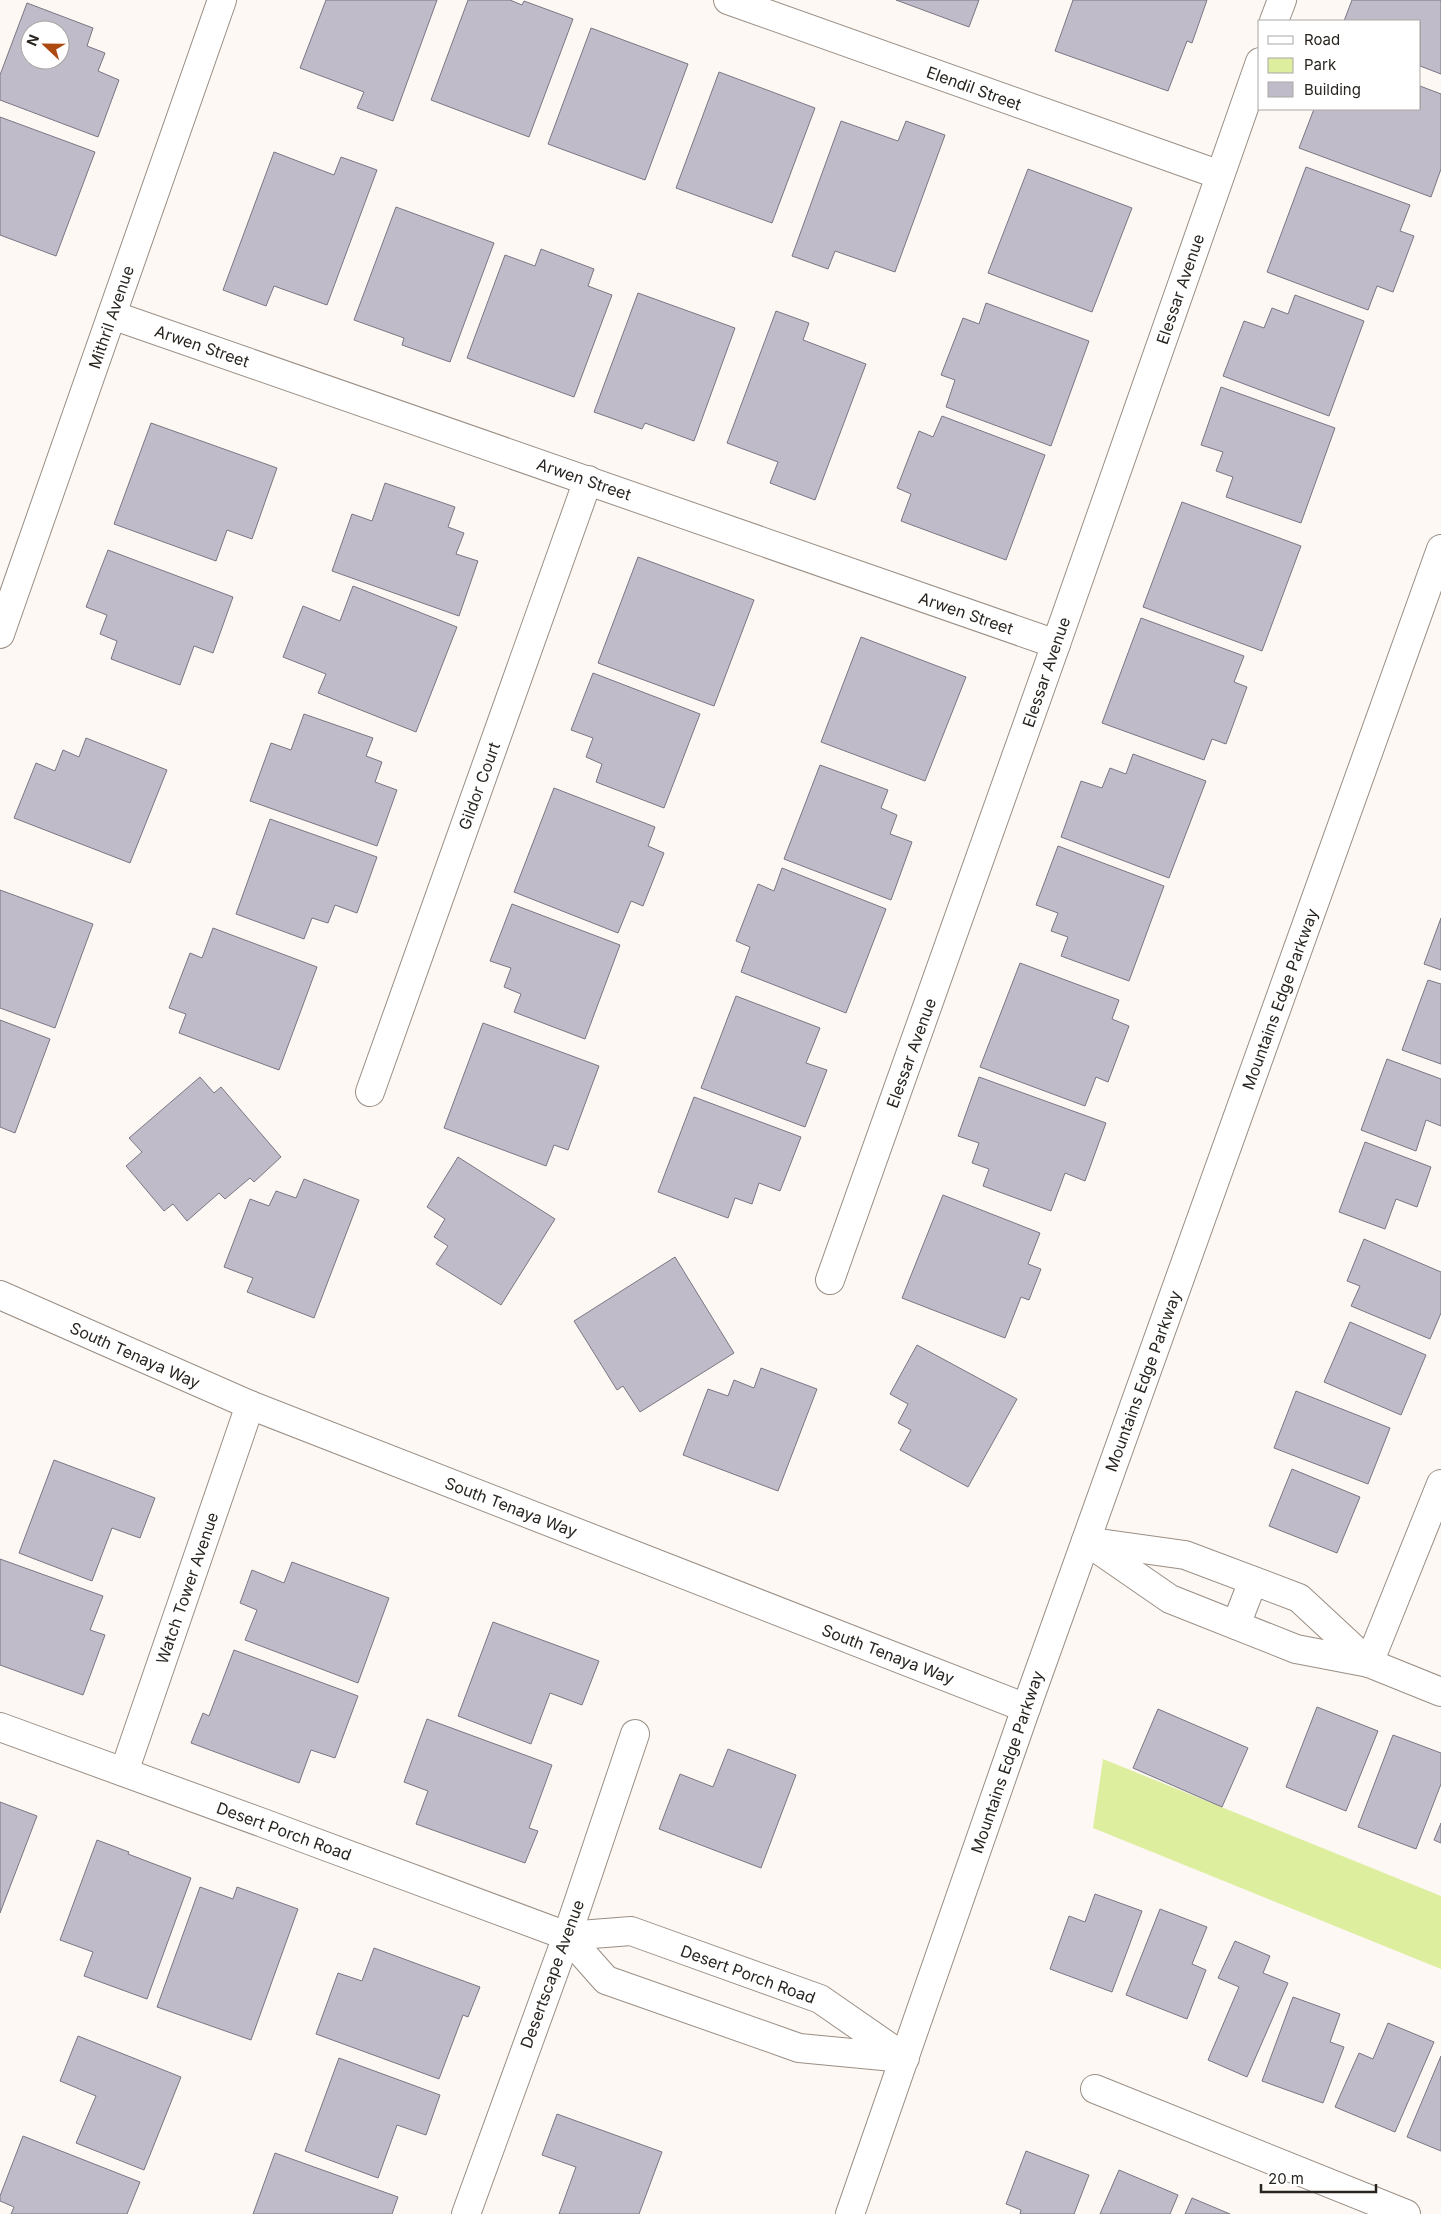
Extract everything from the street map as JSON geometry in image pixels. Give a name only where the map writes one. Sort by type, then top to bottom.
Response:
[{"type":"street","name":"Mithril Avenue","points":[[0,634],[222,0]]},
{"type":"street","name":"Elendil Street","points":[[728,0],[756,5],[1220,175]]},
{"type":"street","points":[[1274,20],[1282,0]]},
{"type":"street","name":"Elessar Avenue","points":[[830,1280],[1258,68]]},
{"type":"street","name":"Arwen Street","points":[[112,315],[1056,644]]},
{"type":"street","name":"Gildor Court","points":[[370,1092],[588,480]]},
{"type":"street","name":"Mountains Edge Parkway","points":[[850,2214],[1026,1708],[1441,549]]},
{"type":"street","name":"South Tenaya Way","points":[[0,1295],[250,1405],[1026,1708]]},
{"type":"street","name":"Watch Tower Avenue","points":[[124,1772],[250,1405]]},
{"type":"street","points":[[1369,1663],[1441,1484]]},
{"type":"street","points":[[1086,1541],[1185,1555],[1299,1598],[1369,1663]]},
{"type":"street","points":[[1086,1541],[1170,1599],[1296,1649],[1369,1663],[1441,1692]]},
{"type":"street","points":[[1236,1625],[1253,1581]]},
{"type":"street","name":"Desert Porch Road","points":[[0,1727],[567,1936],[631,1932],[820,1999],[905,2058]]},
{"type":"street","name":"Desertscape Avenue","points":[[466,2214],[567,1936],[635,1734]]},
{"type":"street","name":"Desert Porch Road","points":[[567,1936],[606,1980],[799,2048],[905,2058]]},
{"type":"street","points":[[1096,2089],[1406,2214]]},
{"type":"green space","points":[[1103,1759],[1441,1896],[1441,1969],[1093,1828]]},
{"type":"building","points":[[326,0],[437,0],[393,121],[357,108],[364,92],[300,68]]},
{"type":"building","points":[[468,0],[510,0],[522,5],[524,1],[573,19],[529,137],[431,100]]},
{"type":"building","points":[[896,0],[979,0],[969,27]]},
{"type":"building","points":[[1073,0],[1207,0],[1192,43],[1187,41],[1168,91],[1055,51]]},
{"type":"building","points":[[1352,0],[1441,0],[1441,74],[1421,66],[1421,20],[1344,20]]},
{"type":"building","points":[[27,3],[93,28],[87,46],[105,53],[98,71],[119,80],[98,137],[0,100],[0,75],[20,22],[20,70],[70,70],[70,20],[21,20]]},
{"type":"building","points":[[591,28],[688,64],[645,180],[548,144]]},
{"type":"building","points":[[719,72],[815,108],[772,223],[676,188]]},
{"type":"building","points":[[1421,86],[1441,94],[1441,169],[1431,197],[1299,148],[1314,110],[1421,110]]},
{"type":"building","points":[[0,117],[95,152],[56,256],[0,235]]},
{"type":"building","points":[[841,121],[898,141],[906,121],[945,135],[895,272],[835,251],[828,269],[792,256]]},
{"type":"building","points":[[274,152],[334,175],[341,157],[377,170],[327,305],[274,286],[266,306],[223,290]]},
{"type":"building","points":[[1306,167],[1410,205],[1400,231],[1414,236],[1393,292],[1377,286],[1368,310],[1267,272]]},
{"type":"building","points":[[1028,169],[1132,208],[1092,312],[988,273]]},
{"type":"building","points":[[396,207],[494,243],[450,362],[402,345],[404,338],[354,320]]},
{"type":"building","points":[[541,249],[594,269],[588,286],[612,295],[574,397],[467,358],[505,255],[535,266]]},
{"type":"building","points":[[638,293],[735,328],[694,441],[645,423],[642,429],[594,412]]},
{"type":"building","points":[[1295,295],[1364,321],[1329,416],[1223,376],[1244,321],[1264,328],[1272,308],[1288,314]]},
{"type":"building","points":[[986,303],[1089,341],[1051,446],[946,407],[955,380],[941,375],[963,318],[979,324]]},
{"type":"building","points":[[776,311],[809,323],[803,340],[866,364],[815,500],[770,483],[778,462],[727,443]]},
{"type":"building","points":[[1221,387],[1335,428],[1301,523],[1226,497],[1233,477],[1216,471],[1223,452],[1201,445]]},
{"type":"building","points":[[942,416],[1045,455],[1006,560],[901,521],[911,494],[897,488],[919,431],[933,437]]},
{"type":"building","points":[[151,423],[277,468],[252,539],[227,530],[216,561],[114,524]]},
{"type":"building","points":[[385,483],[455,507],[448,527],[464,533],[456,554],[478,561],[459,616],[332,571],[352,514],[372,521]]},
{"type":"building","points":[[1182,502],[1301,546],[1262,651],[1143,607]]},
{"type":"building","points":[[108,550],[233,597],[213,653],[194,646],[180,685],[111,659],[117,641],[100,634],[107,615],[86,607]]},
{"type":"building","points":[[638,557],[754,600],[714,706],[598,663]]},
{"type":"building","points":[[353,586],[457,627],[416,732],[318,693],[326,674],[283,657],[303,606],[340,621]]},
{"type":"building","points":[[1141,618],[1244,656],[1234,682],[1247,687],[1226,744],[1212,739],[1204,760],[1102,723]]},
{"type":"building","points":[[861,637],[966,677],[925,781],[821,742]]},
{"type":"building","points":[[593,673],[700,714],[664,808],[596,782],[602,764],[586,757],[593,738],[571,730]]},
{"type":"building","points":[[304,714],[373,738],[366,756],[382,762],[375,782],[397,790],[377,846],[250,801],[271,743],[291,750]]},
{"type":"building","points":[[86,738],[167,770],[130,863],[14,818],[36,763],[55,771],[63,750],[79,757]]},
{"type":"building","points":[[1133,754],[1206,781],[1169,878],[1061,837],[1081,781],[1102,788],[1110,768],[1126,774]]},
{"type":"building","points":[[820,765],[888,790],[881,808],[897,815],[890,834],[912,842],[891,900],[784,859]]},
{"type":"building","points":[[554,788],[655,827],[648,846],[664,853],[643,906],[631,901],[618,933],[514,892]]},
{"type":"building","points":[[270,819],[377,857],[357,913],[335,905],[328,923],[312,918],[304,939],[236,914]]},
{"type":"building","points":[[1058,846],[1164,886],[1129,981],[1061,956],[1068,937],[1051,931],[1058,913],[1036,905]]},
{"type":"building","points":[[782,868],[886,909],[846,1013],[741,972],[750,947],[736,941],[758,884],[774,891]]},
{"type":"building","points":[[0,890],[93,924],[55,1028],[0,1008]]},
{"type":"building","points":[[512,904],[620,945],[585,1039],[514,1012],[521,994],[504,987],[511,968],[490,961]]},
{"type":"building","points":[[1441,918],[1441,970],[1424,964]]},
{"type":"building","points":[[213,928],[317,967],[279,1070],[179,1033],[186,1014],[169,1008],[190,953],[202,958]]},
{"type":"building","points":[[1020,963],[1119,1000],[1112,1019],[1129,1026],[1108,1082],[1096,1077],[1085,1106],[980,1067]]},
{"type":"building","points":[[1428,980],[1441,984],[1441,1064],[1402,1050]]},
{"type":"building","points":[[736,996],[820,1028],[806,1063],[827,1070],[805,1127],[701,1088]]},
{"type":"building","points":[[0,1020],[50,1039],[15,1133],[0,1127]]},
{"type":"building","points":[[483,1023],[599,1066],[568,1150],[554,1145],[546,1166],[444,1128]]},
{"type":"building","points":[[1387,1059],[1441,1079],[1441,1126],[1426,1120],[1416,1151],[1361,1130]]},
{"type":"building","points":[[200,1077],[214,1093],[221,1087],[281,1157],[254,1182],[250,1178],[225,1199],[219,1193],[187,1221],[173,1204],[164,1211],[126,1166],[142,1152],[129,1138]]},
{"type":"building","points":[[979,1077],[1106,1123],[1085,1181],[1065,1173],[1051,1211],[983,1186],[989,1169],[972,1163],[979,1143],[958,1136]]},
{"type":"building","points":[[694,1097],[801,1137],[780,1191],[759,1183],[752,1204],[735,1198],[728,1218],[658,1192]]},
{"type":"building","points":[[1365,1142],[1431,1167],[1417,1207],[1396,1199],[1385,1229],[1339,1212]]},
{"type":"building","points":[[458,1157],[555,1219],[501,1305],[436,1264],[448,1246],[434,1237],[445,1219],[427,1207]]},
{"type":"building","points":[[304,1179],[359,1200],[314,1318],[247,1292],[253,1278],[224,1267],[250,1199],[269,1206],[276,1191],[296,1198]]},
{"type":"building","points":[[943,1195],[1040,1233],[1028,1264],[1041,1269],[1029,1300],[1021,1297],[1005,1338],[902,1298]]},
{"type":"building","points":[[1364,1239],[1441,1272],[1441,1313],[1430,1339],[1351,1306],[1360,1286],[1347,1281]]},
{"type":"building","points":[[675,1257],[734,1353],[640,1412],[623,1386],[617,1390],[574,1321]]},
{"type":"building","points":[[1350,1322],[1426,1355],[1401,1415],[1324,1382]]},
{"type":"building","points":[[917,1345],[1017,1399],[968,1487],[900,1450],[911,1430],[898,1423],[908,1404],[890,1394]]},
{"type":"building","points":[[761,1368],[817,1389],[778,1491],[683,1455],[708,1389],[728,1396],[734,1380],[754,1388]]},
{"type":"building","points":[[1296,1391],[1390,1428],[1368,1484],[1274,1448]]},
{"type":"building","points":[[54,1460],[155,1498],[140,1538],[112,1528],[92,1581],[19,1553]]},
{"type":"building","points":[[1292,1469],[1360,1497],[1337,1553],[1269,1526]]},
{"type":"building","points":[[0,1559],[103,1596],[90,1630],[105,1635],[83,1695],[0,1665]]},
{"type":"building","points":[[292,1562],[389,1598],[358,1683],[245,1640],[257,1610],[240,1603],[252,1570],[284,1583]]},
{"type":"building","points":[[493,1622],[599,1661],[582,1705],[550,1693],[531,1744],[458,1716]]},
{"type":"building","points":[[234,1650],[358,1696],[335,1758],[311,1750],[299,1783],[191,1743],[203,1713],[209,1716]]},
{"type":"building","points":[[1317,1707],[1378,1731],[1346,1811],[1286,1787]]},
{"type":"building","points":[[1158,1709],[1248,1748],[1222,1807],[1133,1768]]},
{"type":"building","points":[[427,1719],[552,1765],[529,1828],[538,1831],[525,1863],[416,1824],[428,1791],[404,1782]]},
{"type":"building","points":[[1393,1735],[1441,1753],[1441,1784],[1416,1849],[1358,1827]]},
{"type":"building","points":[[728,1749],[796,1775],[761,1868],[659,1829],[680,1774],[713,1787]]},
{"type":"building","points":[[0,1802],[37,1816],[0,1913]]},
{"type":"building","points":[[1441,1823],[1441,1843],[1434,1840]]},
{"type":"building","points":[[97,1840],[191,1878],[147,1999],[84,1976],[93,1952],[60,1940]]},
{"type":"building","points":[[200,1887],[233,1899],[237,1887],[298,1909],[251,2040],[157,2007]]},
{"type":"building","points":[[1095,1894],[1142,1911],[1112,1992],[1050,1969],[1069,1916],[1085,1922]]},
{"type":"building","points":[[1160,1909],[1207,1927],[1192,1964],[1206,1970],[1187,2019],[1126,1995]]},
{"type":"building","points":[[1235,1941],[1270,1956],[1263,1973],[1288,1983],[1247,2077],[1208,2060],[1239,1987],[1218,1978]]},
{"type":"building","points":[[374,1948],[480,1987],[468,2017],[463,2015],[439,2079],[316,2034],[338,1973],[362,1981]]},
{"type":"building","points":[[1293,1997],[1340,2014],[1330,2042],[1344,2047],[1323,2103],[1262,2081]]},
{"type":"building","points":[[1388,2023],[1434,2042],[1395,2132],[1335,2107],[1359,2053],[1373,2059]]},
{"type":"building","points":[[78,2036],[181,2077],[144,2170],[76,2143],[96,2096],[60,2081]]},
{"type":"building","points":[[1441,2056],[1441,2151],[1407,2137]]},
{"type":"building","points":[[339,2058],[440,2095],[426,2135],[397,2125],[378,2178],[305,2151]]},
{"type":"building","points":[[557,2114],[662,2152],[639,2214],[559,2214],[576,2167],[542,2155]]},
{"type":"building","points":[[23,2136],[140,2182],[127,2214],[11,2214],[14,2207],[0,2201],[0,2196]]},
{"type":"building","points":[[1026,2151],[1089,2175],[1074,2214],[1020,2214],[1021,2210],[1006,2204]]},
{"type":"building","points":[[275,2153],[398,2197],[392,2214],[253,2214]]},
{"type":"building","points":[[1119,2170],[1178,2195],[1170,2214],[1100,2214]]},
{"type":"building","points":[[1192,2198],[1230,2214],[1185,2214]]}]
